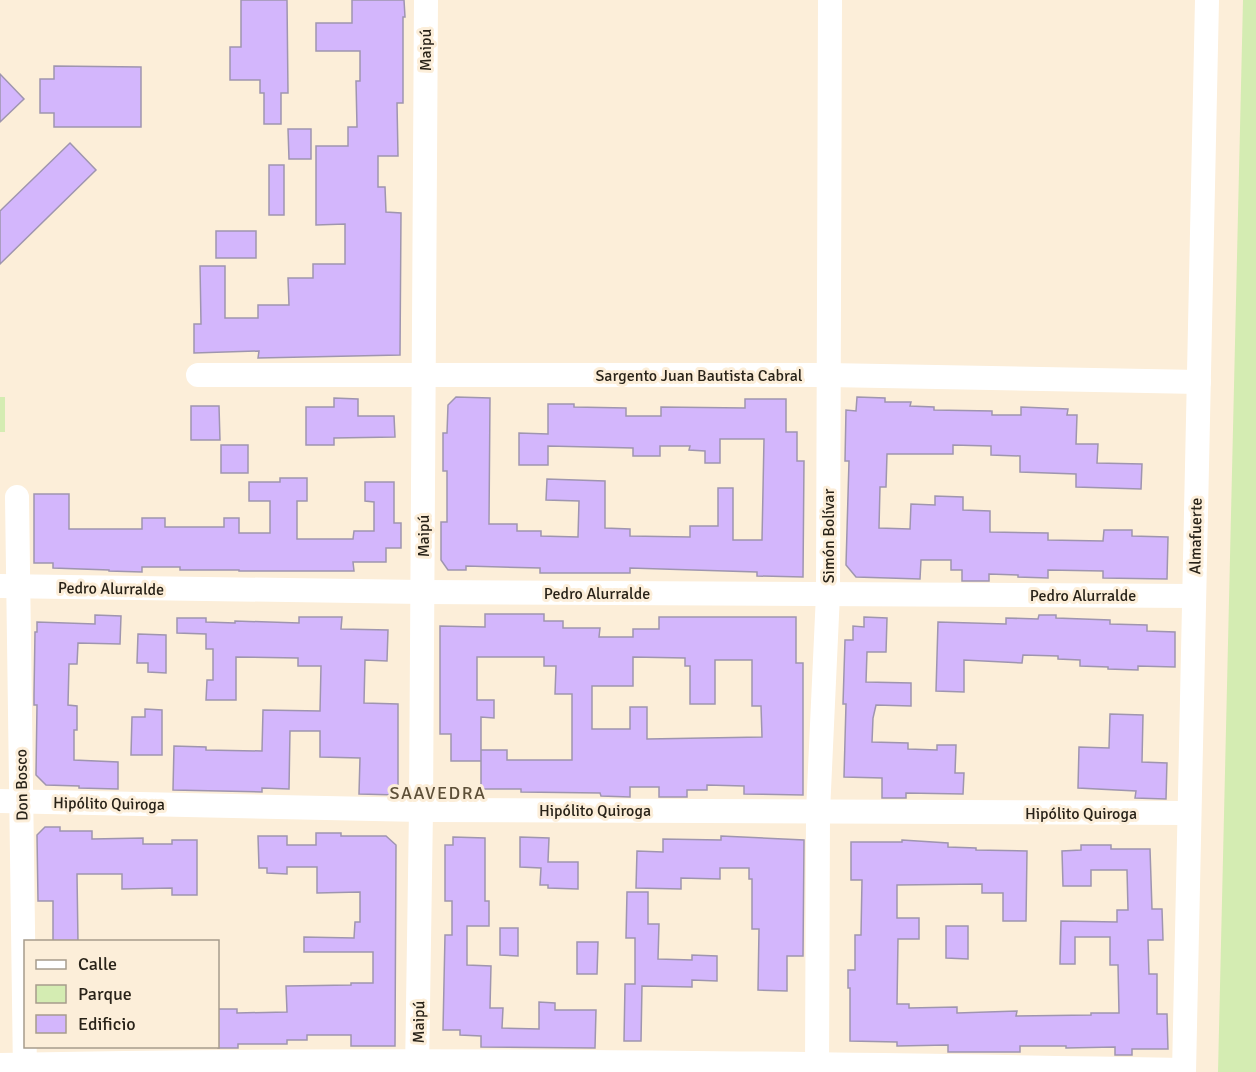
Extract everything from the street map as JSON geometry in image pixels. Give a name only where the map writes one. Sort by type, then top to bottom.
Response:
[{"type":"street","name":"Maipú","points":[[417,1066],[421,810],[426,0]]},
{"type":"street","name":"Simón Bolívar","points":[[817,1068],[818,812],[828,594],[830,0]]},
{"type":"street","name":"Almafuerte","points":[[1184,1071],[1207,0]]},
{"type":"street","name":"Sargento Juan Bautista Cabral","points":[[198,375],[828,375],[1199,382]]},
{"type":"street","name":"Don Bosco","points":[[17,497],[9,586],[11,801],[25,1068]]},
{"type":"street","name":"Pedro Alurralde","points":[[9,586],[422,592],[1194,596]]},
{"type":"street","name":"Hipólito Quiroga","points":[[11,801],[421,810],[1189,813]]},
{"type":"street","points":[[0,1065],[25,1068],[417,1066],[1184,1071]]},
{"type":"green space","points":[[1243,0],[1256,0],[1256,1072],[1218,1072]]},
{"type":"green space","points":[[0,397],[5,397],[5,432],[0,432]]},
{"type":"building","points":[[241,0],[287,0],[288,93],[281,93],[281,124],[264,124],[264,93],[260,93],[260,80],[230,80],[230,47],[241,47]]},
{"type":"building","points":[[352,0],[404,0],[403,103],[397,103],[398,156],[378,156],[378,187],[385,187],[386,212],[401,213],[400,355],[258,358],[259,351],[194,353],[194,324],[201,324],[200,266],[225,266],[225,318],[258,318],[258,305],[289,305],[288,278],[313,278],[313,264],[345,264],[345,224],[316,225],[316,146],[348,146],[348,127],[357,127],[356,81],[360,81],[360,51],[316,51],[316,23],[352,23]]},
{"type":"building","points":[[54,66],[141,67],[141,127],[54,127],[54,113],[40,113],[40,79],[54,79]]},
{"type":"building","points":[[0,74],[24,99],[0,122]]},
{"type":"building","points":[[288,129],[311,129],[311,159],[289,159]]},
{"type":"building","points":[[70,143],[96,170],[0,264],[0,211]]},
{"type":"building","points":[[269,165],[284,165],[284,215],[269,215]]},
{"type":"building","points":[[216,231],[256,231],[256,258],[216,258]]},
{"type":"building","points":[[456,397],[490,398],[489,524],[517,524],[517,531],[541,531],[541,536],[578,537],[579,501],[546,500],[547,479],[605,481],[605,528],[630,529],[630,536],[690,537],[690,526],[718,526],[718,488],[733,488],[733,540],[762,540],[764,439],[720,439],[720,463],[705,463],[705,451],[689,450],[690,446],[660,446],[660,456],[633,456],[633,448],[548,446],[548,465],[519,465],[519,433],[548,434],[548,404],[626,408],[626,416],[661,416],[661,407],[745,408],[745,399],[786,399],[786,432],[797,432],[797,461],[804,461],[803,577],[757,576],[757,572],[630,568],[630,573],[540,573],[540,568],[466,566],[466,570],[448,570],[441,560],[441,522],[447,522],[447,471],[443,471],[443,433],[447,433],[448,405]]},
{"type":"building","points":[[857,397],[885,398],[885,402],[911,402],[910,406],[934,407],[934,410],[992,411],[992,415],[1021,415],[1021,407],[1068,409],[1067,415],[1077,415],[1076,444],[1098,444],[1097,463],[1142,464],[1141,489],[1076,487],[1076,474],[1020,472],[1020,456],[991,455],[991,446],[953,445],[953,454],[887,454],[886,487],[880,487],[879,528],[910,529],[911,504],[935,505],[935,496],[963,497],[963,510],[990,511],[990,532],[1048,533],[1048,540],[1103,541],[1104,530],[1132,530],[1132,536],[1168,537],[1167,579],[1103,578],[1103,571],[1048,570],[1048,578],[989,574],[989,581],[962,581],[962,570],[951,570],[951,560],[921,560],[920,579],[856,577],[846,565],[849,461],[845,461],[846,410],[856,411]]},
{"type":"building","points":[[334,398],[358,399],[358,416],[394,416],[395,437],[334,438],[334,445],[306,445],[306,407],[334,407]]},
{"type":"building","points":[[191,406],[219,406],[220,440],[191,440]]},
{"type":"building","points":[[221,445],[248,445],[248,473],[221,473]]},
{"type":"building","points":[[280,478],[307,478],[307,501],[297,501],[297,539],[353,539],[354,531],[374,531],[374,502],[365,501],[365,482],[394,482],[394,523],[401,523],[401,548],[386,548],[386,562],[353,562],[354,571],[180,570],[180,567],[142,567],[142,572],[53,568],[53,563],[34,563],[34,494],[69,494],[69,529],[142,529],[142,518],[165,518],[165,527],[224,527],[224,518],[239,518],[239,533],[270,533],[270,501],[249,501],[249,482],[280,482]]},
{"type":"building","points":[[485,614],[544,614],[544,621],[563,621],[563,628],[600,628],[599,637],[633,637],[633,629],[659,629],[659,617],[796,617],[796,663],[803,663],[803,795],[744,794],[744,786],[707,785],[707,790],[687,790],[687,797],[659,797],[659,787],[630,787],[630,797],[601,796],[600,793],[481,789],[481,761],[451,761],[451,734],[440,734],[440,626],[485,627]],"holes":[[[477,657],[544,657],[544,666],[556,666],[555,694],[572,694],[572,760],[507,760],[507,750],[481,750],[481,717],[494,718],[494,700],[477,700]],[[633,657],[685,658],[685,666],[690,666],[690,704],[715,704],[715,660],[752,660],[752,706],[761,706],[762,737],[647,739],[647,707],[630,707],[630,729],[592,729],[592,686],[633,686]]]},
{"type":"building","points":[[95,615],[121,616],[120,644],[78,643],[77,664],[69,664],[68,705],[77,706],[74,760],[118,762],[118,789],[46,785],[36,775],[37,705],[34,705],[34,695],[37,622],[95,624]]},
{"type":"building","points":[[1039,615],[1110,620],[1110,624],[1147,625],[1147,631],[1175,632],[1175,667],[1138,666],[1138,670],[1108,669],[1108,667],[1080,666],[1080,660],[1058,659],[1058,656],[1023,655],[1022,663],[964,660],[964,692],[936,691],[938,622],[1006,624],[1006,618],[1038,619]]},
{"type":"building","points":[[299,617],[342,617],[341,629],[388,630],[387,661],[365,660],[364,703],[398,704],[398,795],[359,794],[360,758],[320,757],[320,731],[290,731],[289,789],[262,788],[262,792],[173,790],[174,746],[206,747],[206,750],[262,751],[263,710],[320,711],[321,666],[298,666],[298,658],[236,657],[236,700],[206,700],[207,680],[213,680],[213,649],[206,649],[206,634],[177,633],[177,618],[206,618],[206,622],[299,623]]},
{"type":"building","points":[[864,617],[887,618],[886,652],[867,652],[866,682],[911,683],[911,706],[876,705],[872,742],[908,743],[908,749],[937,750],[937,745],[956,745],[955,773],[964,773],[963,794],[906,793],[906,798],[882,798],[882,778],[844,777],[845,640],[853,640],[853,626],[864,627]]},
{"type":"building","points":[[138,634],[166,635],[166,673],[148,672],[148,663],[137,663]]},
{"type":"building","points":[[145,709],[162,710],[162,755],[131,755],[132,717],[145,717]]},
{"type":"building","points":[[1110,714],[1143,715],[1142,762],[1167,763],[1166,799],[1135,798],[1136,791],[1078,788],[1079,747],[1109,748]]},
{"type":"building","points":[[45,827],[60,827],[60,831],[92,831],[92,839],[143,838],[143,844],[172,844],[172,840],[197,840],[197,895],[172,895],[172,888],[122,889],[122,874],[77,874],[78,940],[53,940],[53,901],[38,901],[37,835]]},
{"type":"building","points":[[316,833],[341,833],[341,836],[386,836],[396,845],[395,1046],[351,1046],[351,1035],[307,1035],[307,1040],[287,1040],[287,1044],[238,1044],[238,1048],[219,1048],[219,1009],[237,1009],[237,1013],[287,1012],[286,986],[373,983],[373,952],[304,952],[304,937],[354,938],[355,922],[360,922],[360,892],[317,893],[317,867],[287,867],[287,874],[267,873],[267,868],[259,868],[258,836],[287,836],[287,845],[316,845]]},
{"type":"building","points":[[721,836],[804,840],[803,956],[787,956],[787,991],[758,990],[759,929],[752,929],[752,879],[749,879],[749,868],[720,868],[720,879],[681,878],[681,889],[636,888],[637,851],[663,852],[663,839],[721,840]]},
{"type":"building","points":[[453,837],[485,838],[485,901],[489,901],[489,926],[467,926],[467,965],[491,966],[490,1008],[503,1008],[502,1028],[539,1029],[539,1002],[555,1003],[555,1010],[596,1010],[595,1048],[481,1047],[481,1036],[460,1035],[460,1030],[443,1030],[445,935],[452,935],[452,901],[445,901],[445,845],[453,845]]},
{"type":"building","points":[[520,837],[549,838],[548,862],[578,862],[578,889],[548,888],[548,885],[540,885],[541,868],[520,867]]},
{"type":"building","points":[[902,840],[948,843],[948,847],[976,848],[976,850],[1027,851],[1026,921],[1003,921],[1003,893],[982,893],[982,884],[897,885],[897,918],[919,918],[919,939],[898,939],[897,1004],[909,1004],[909,1008],[957,1007],[957,1013],[1017,1011],[1016,1016],[1119,1013],[1118,965],[1110,965],[1110,937],[1075,937],[1075,964],[1060,964],[1061,921],[1117,922],[1117,910],[1128,910],[1127,870],[1091,870],[1091,886],[1063,886],[1062,851],[1081,850],[1081,845],[1111,845],[1111,849],[1150,849],[1152,909],[1162,909],[1163,940],[1148,940],[1149,974],[1157,974],[1157,1014],[1167,1014],[1168,1049],[1132,1049],[1132,1055],[1115,1055],[1115,1047],[1066,1048],[1066,1046],[1020,1046],[1020,1052],[948,1052],[948,1045],[897,1046],[897,1042],[850,1041],[848,970],[855,970],[855,935],[861,935],[862,880],[851,880],[851,842],[902,842]]},
{"type":"building","points":[[627,892],[648,892],[648,924],[659,924],[658,959],[692,960],[692,955],[717,956],[717,981],[692,980],[692,987],[642,986],[641,1041],[624,1041],[625,984],[635,984],[635,938],[626,938]]},
{"type":"building","points":[[946,926],[968,926],[968,959],[946,958]]},
{"type":"building","points":[[500,928],[518,928],[518,956],[500,955]]},
{"type":"building","points":[[577,942],[598,942],[597,974],[577,974]]},
{"type":"district","name":"SAAVEDRA","points":[[438,793]]}]
